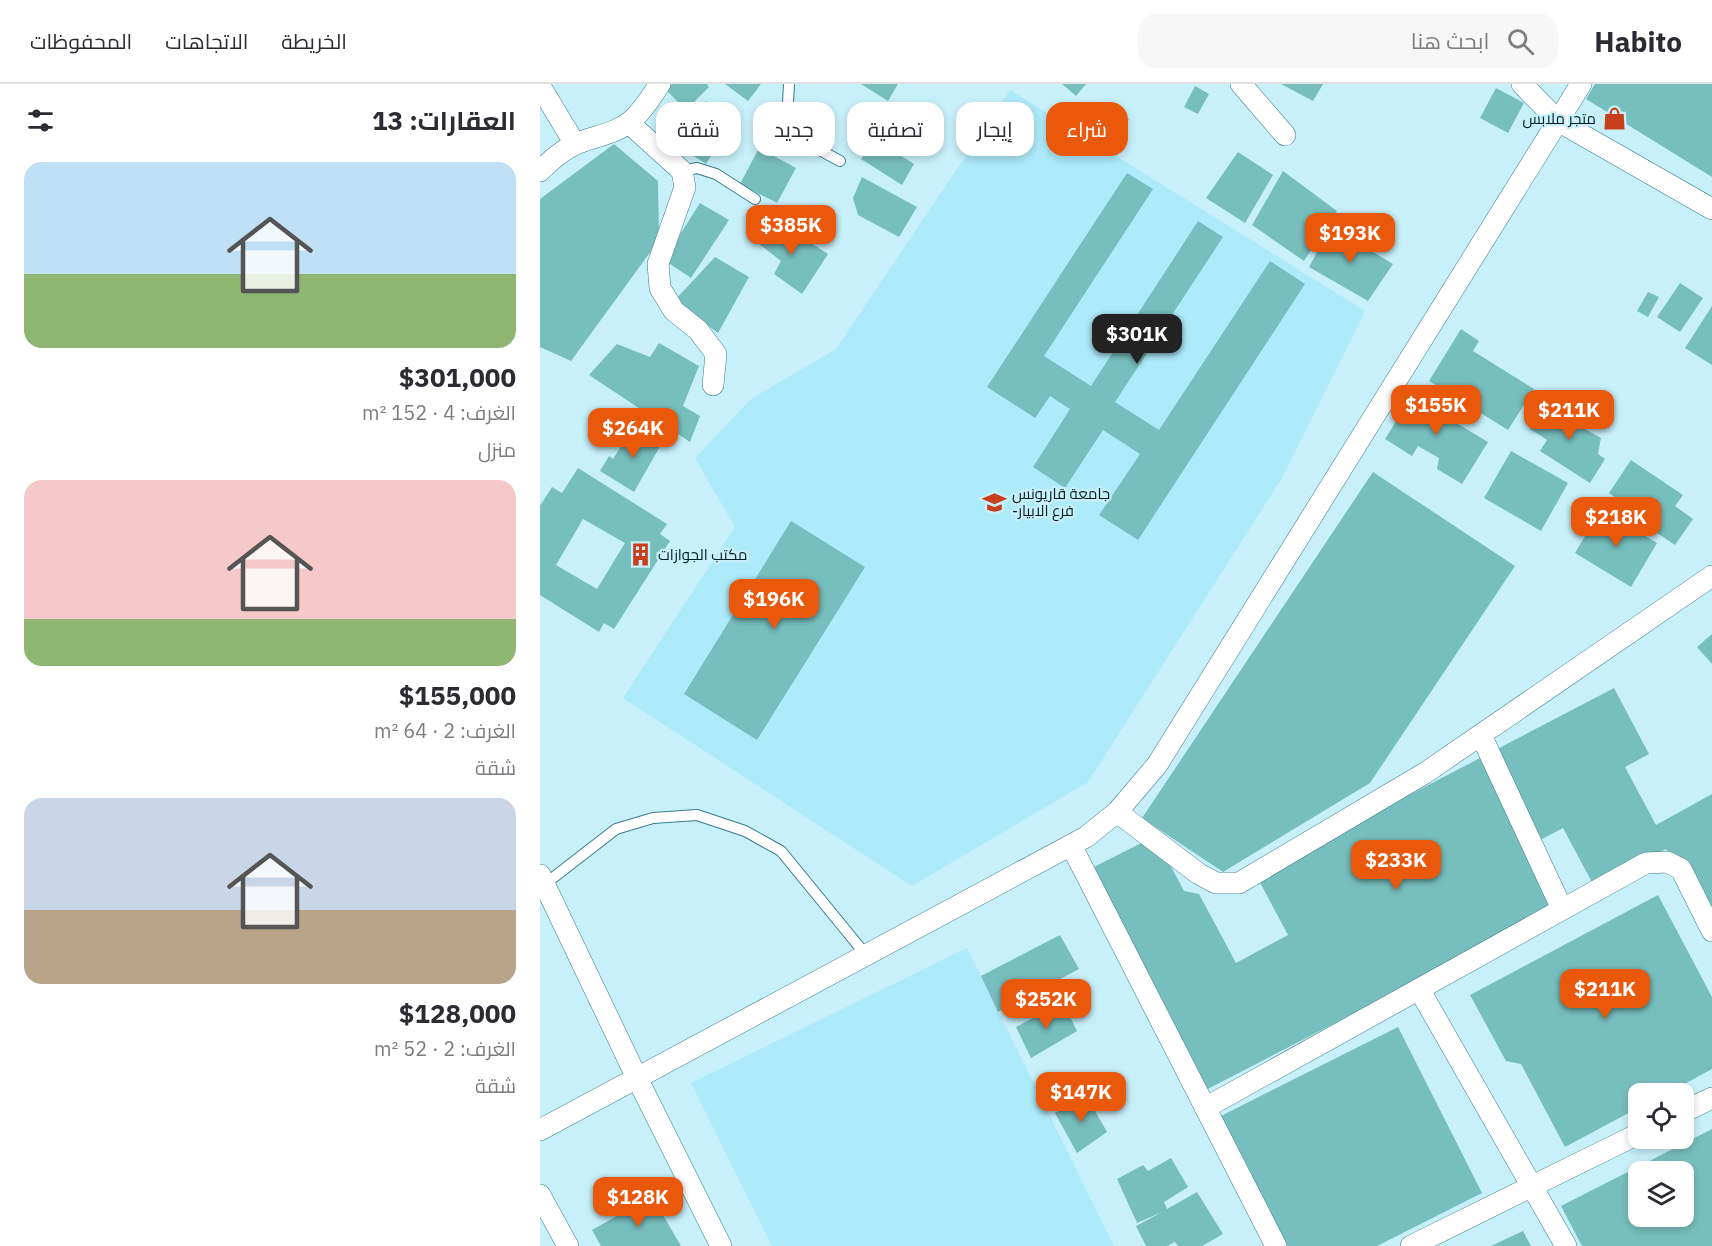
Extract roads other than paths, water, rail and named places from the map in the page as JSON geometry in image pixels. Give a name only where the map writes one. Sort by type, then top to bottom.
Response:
[{"type":"street","points":[[540,171],[574,144],[602,136],[629,123],[644,108],[660,84]]},
{"type":"street","points":[[1241,84],[1285,135]]},
{"type":"street","points":[[1522,84],[1558,121],[1712,209]]},
{"type":"street","points":[[540,1130],[1086,837],[1118,812],[1157,765],[1581,84]]},
{"type":"street","points":[[540,86],[574,144]]},
{"type":"street","points":[[629,123],[682,171],[685,187],[658,264],[660,288],[674,310],[698,330],[716,354],[713,385]]},
{"type":"street","points":[[1118,812],[1199,873],[1216,883],[1239,883],[1425,773],[1712,576]]},
{"type":"street","points":[[1481,735],[1562,909]]},
{"type":"street","points":[[1071,845],[1276,1246]]},
{"type":"street","points":[[1205,1108],[1646,863],[1666,862],[1680,869],[1712,931]]},
{"type":"street","points":[[543,879],[637,1078],[721,1246]]},
{"type":"street","points":[[1419,989],[1566,1246]]},
{"type":"street","points":[[1694,1107],[1712,1098]]},
{"type":"street","points":[[1411,1246],[1628,1139]]},
{"type":"street","points":[[540,1195],[568,1246]]},
{"type":"lane","points":[[789,84],[787,123],[792,135],[840,161]]},
{"type":"lane","points":[[682,171],[697,168],[716,174],[755,199]]},
{"type":"lane","points":[[543,879],[616,829],[653,818],[697,815],[745,831],[781,851],[866,955]]},
{"type":"place","name":"متجر ملابس","points":[[1614,118]]},
{"type":"place","name":"جامعة قاريونس -فرع الابيار","points":[[994,502]]},
{"type":"place","name":"مكتب الجوازات","points":[[640,554]]}]
